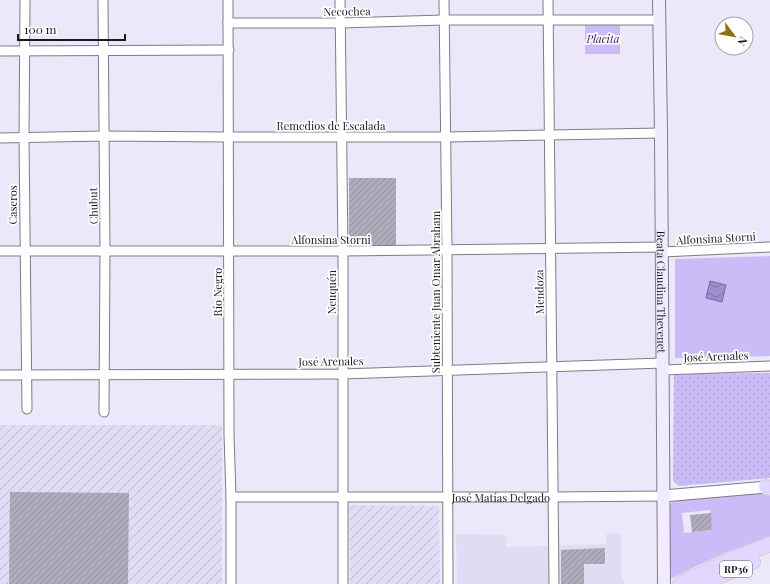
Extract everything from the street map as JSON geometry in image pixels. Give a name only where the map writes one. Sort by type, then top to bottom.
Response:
[{"type":"main road","name":"Beata Claudina Thevenet","points":[[659,0],[664,584]]},
{"type":"main road","name":"RP36","points":[[680,584],[724,563],[770,544]]},
{"type":"main road","name":"RP36","points":[[702,584],[770,554]]},
{"type":"street","name":"Caseros","points":[[25,0],[24,251],[27,409]]},
{"type":"street","name":"Chubut","points":[[104,0],[104,412]]},
{"type":"street","name":"Río Negro","points":[[228,0],[228,251],[231,584]]},
{"type":"street","name":"Neuquén","points":[[340,0],[343,251],[343,584]]},
{"type":"street","name":"Subteniente Juan Omar Abraham","points":[[444,0],[447,250],[448,584]]},
{"type":"street","name":"Mendoza","points":[[548,0],[554,584]]},
{"type":"street","name":"Necochea","points":[[228,23],[340,23],[444,20],[659,20]]},
{"type":"street","points":[[0,51],[228,50]]},
{"type":"street","name":"Remedios de Escalada","points":[[0,138],[104,136],[446,137],[661,133]]},
{"type":"street","name":"Alfonsina Storni","points":[[0,251],[343,251],[550,248],[662,250],[770,247]]},
{"type":"street","name":"José Arenales","points":[[0,375],[342,374],[552,366],[770,366]]},
{"type":"street","name":"José Matías Delgado","points":[[231,496],[552,498],[663,496],[769,487]]},
{"type":"shaded area","points":[[0,425],[222,425],[222,584],[0,584]]},
{"type":"shaded area","points":[[349,505],[439,506],[440,584],[350,584]]},
{"type":"shaded area","points":[[621,533],[621,575],[625,584],[457,584],[456,534],[507,535],[506,547],[606,544],[606,534]]},
{"type":"green space","name":"Placita","points":[[620,22],[620,54],[585,54],[585,24]]},
{"type":"green space","points":[[770,256],[770,356],[675,358],[675,259]]},
{"type":"green space","points":[[770,373],[770,478],[679,486],[675,483],[673,480],[674,374]]},
{"type":"green space","points":[[766,491],[770,493],[770,537],[725,553],[672,578],[670,576],[670,507],[676,499]],"holes":[[[710,510],[712,530],[684,533],[682,513]]]},
{"type":"water","points":[[710,281],[726,285],[722,302],[706,298]]},
{"type":"building","points":[[349,178],[396,178],[396,245],[349,245]]},
{"type":"building","points":[[10,492],[129,493],[128,584],[9,584]]},
{"type":"building","points":[[711,513],[712,530],[692,532],[690,515]]},
{"type":"building","points":[[605,548],[605,564],[584,564],[584,584],[561,584],[561,550]]}]
